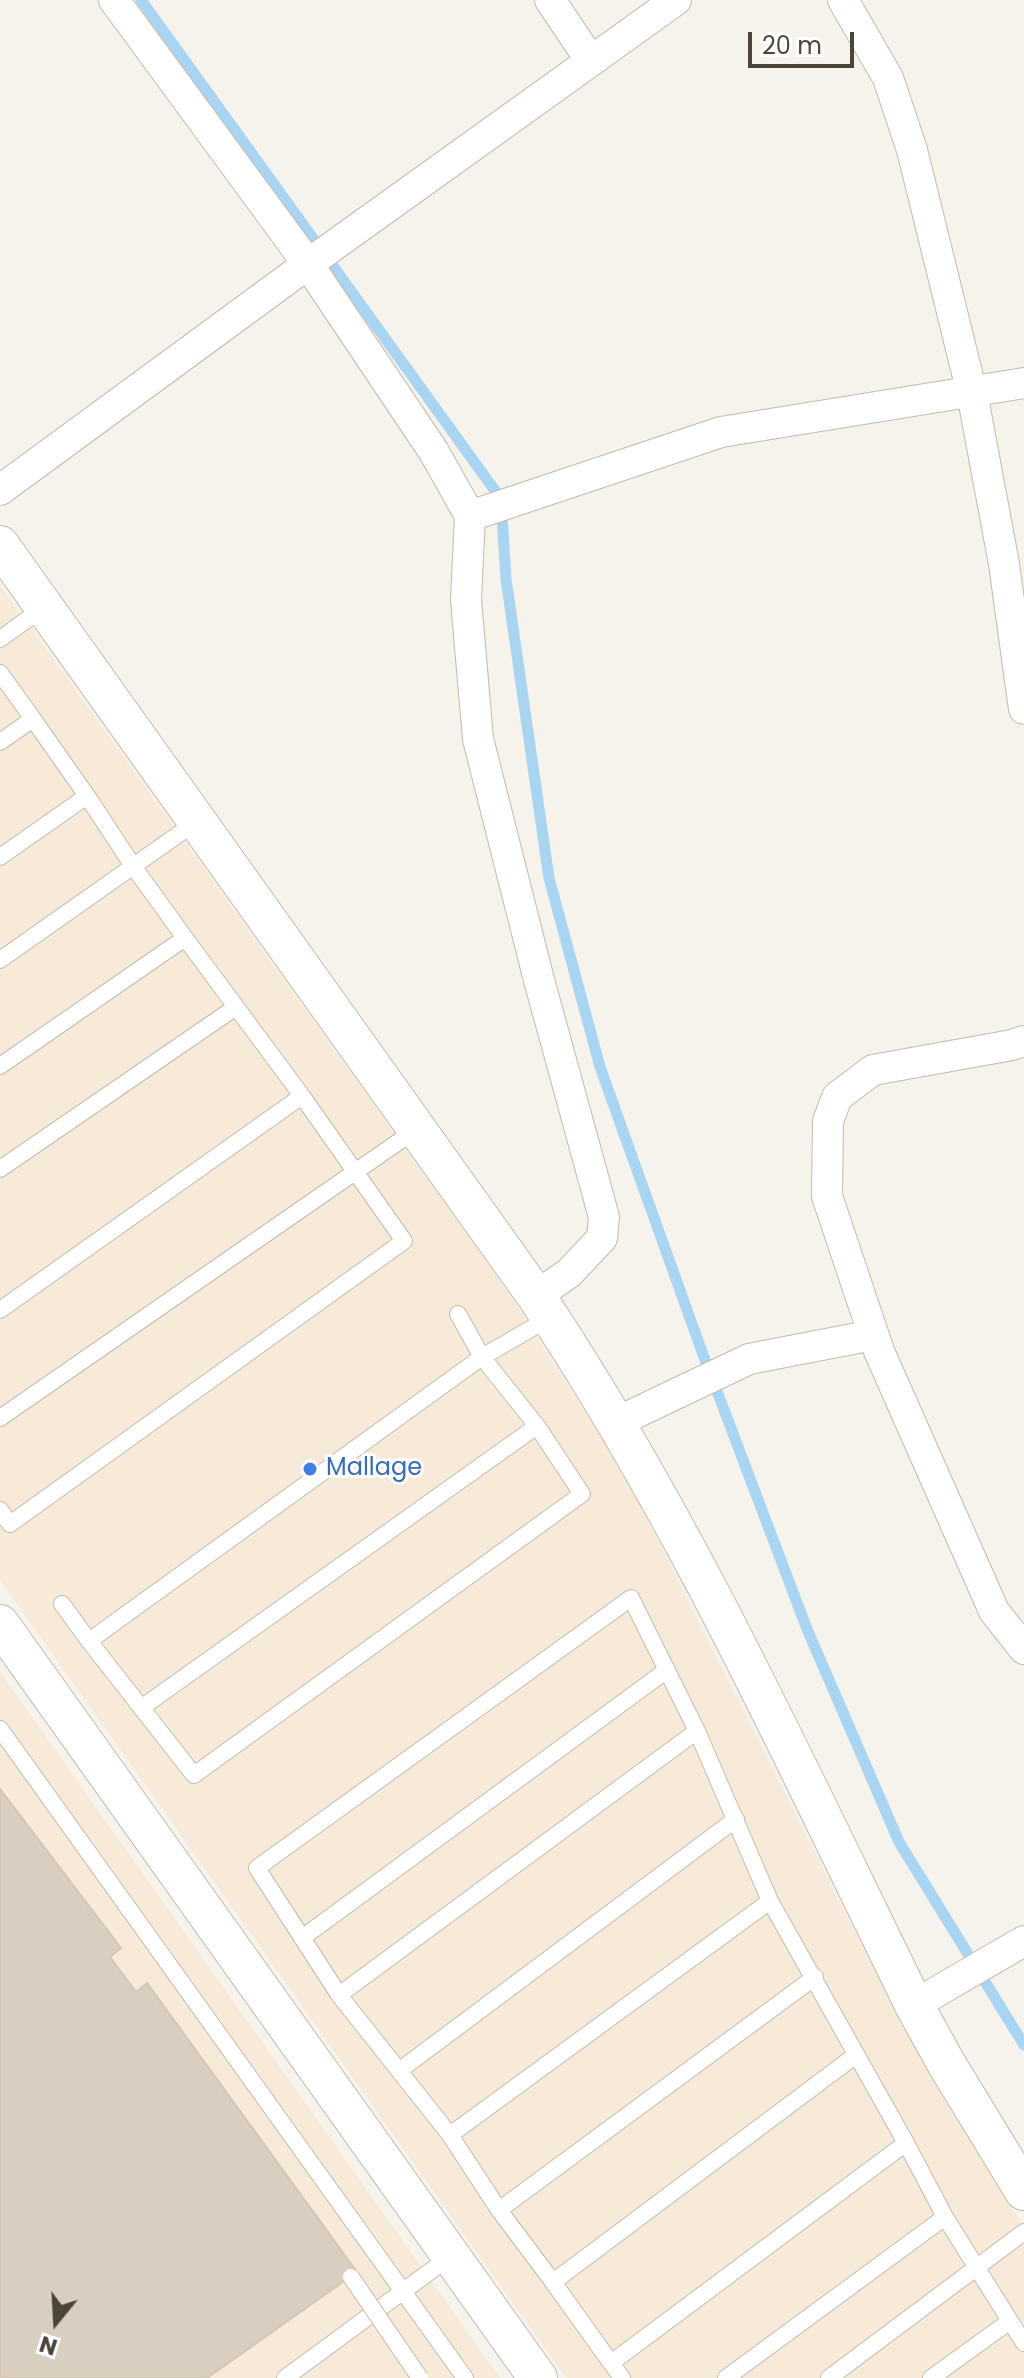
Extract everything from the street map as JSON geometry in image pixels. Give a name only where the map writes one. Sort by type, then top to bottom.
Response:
[{"type":"street","points":[[114,0],[308,264],[434,452],[470,516],[466,600],[478,739],[539,980],[604,1217],[602,1238],[544,1306]]},
{"type":"street","points":[[550,0],[591,61]]},
{"type":"street","points":[[0,490],[676,0]]},
{"type":"street","points":[[843,0],[888,78],[912,150],[972,393],[1004,564],[1024,709]]},
{"type":"street","points":[[470,516],[721,432],[1024,383]]},
{"type":"street","points":[[0,545],[544,1306],[617,1422],[718,1610],[914,2005],[953,2076],[1024,2191]]},
{"type":"street","points":[[1024,1041],[873,1070],[837,1097],[828,1121],[827,1196],[873,1335],[994,1611],[1024,1649]]},
{"type":"street","points":[[617,1422],[749,1359],[873,1335]]},
{"type":"street","points":[[0,1624],[538,2378]]},
{"type":"street","points":[[914,2005],[1024,1941]]},
{"type":"lane","points":[[0,639],[43,608]]},
{"type":"lane","points":[[0,673],[133,866],[356,1170],[404,1241],[10,1524],[0,1510]]},
{"type":"lane","points":[[0,742],[33,719]]},
{"type":"lane","points":[[0,857],[87,796]]},
{"type":"lane","points":[[0,960],[196,822]]},
{"type":"lane","points":[[0,1066],[185,938]]},
{"type":"lane","points":[[0,1169],[236,1007]]},
{"type":"lane","points":[[0,1310],[302,1096]]},
{"type":"lane","points":[[0,1418],[417,1129]]},
{"type":"lane","points":[[89,1641],[482,1357],[544,1306]]},
{"type":"lane","points":[[62,1604],[194,1775],[582,1494],[537,1426],[482,1357],[458,1314]]},
{"type":"lane","points":[[141,1708],[537,1426]]},
{"type":"lane","points":[[622,2378],[499,2210],[450,2135],[339,1995],[257,1868],[631,1598],[697,1731],[770,1901],[815,1977],[945,2217],[1024,2343]]},
{"type":"lane","points":[[302,1938],[667,1670]]},
{"type":"lane","points":[[0,1729],[465,2378]]},
{"type":"lane","points":[[339,1995],[697,1731]]},
{"type":"lane","points":[[400,2070],[736,1819]]},
{"type":"lane","points":[[450,2135],[770,1901]]},
{"type":"lane","points":[[499,2210],[815,1977]]},
{"type":"lane","points":[[553,2282],[856,2055]]},
{"type":"lane","points":[[611,2363],[906,2143]]},
{"type":"lane","points":[[726,2378],[945,2217]]},
{"type":"lane","points":[[829,2378],[1024,2232]]},
{"type":"lane","points":[[285,2378],[451,2256]]},
{"type":"lane","points":[[351,2277],[420,2378]]},
{"type":"lane","points":[[931,2378],[1010,2321]]},
{"type":"shaded area","name":"Mallage","points":[[0,585],[495,1273],[597,1431],[641,1507],[863,1948],[944,2098],[1024,2227],[1024,2378],[566,2378],[0,1580]]},
{"type":"shaded area","points":[[0,1672],[500,2378],[0,2378]]},
{"type":"building","points":[[0,1789],[121,1948],[110,1957],[136,1992],[147,1983],[357,2272],[207,2378],[0,2378]]},
{"type":"waterway","points":[[141,0],[501,499],[506,579],[549,878],[600,1067],[701,1349],[807,1629],[899,1842],[1024,2045]]},
{"type":"place","name":"Mallage","points":[[310,1469]]}]
